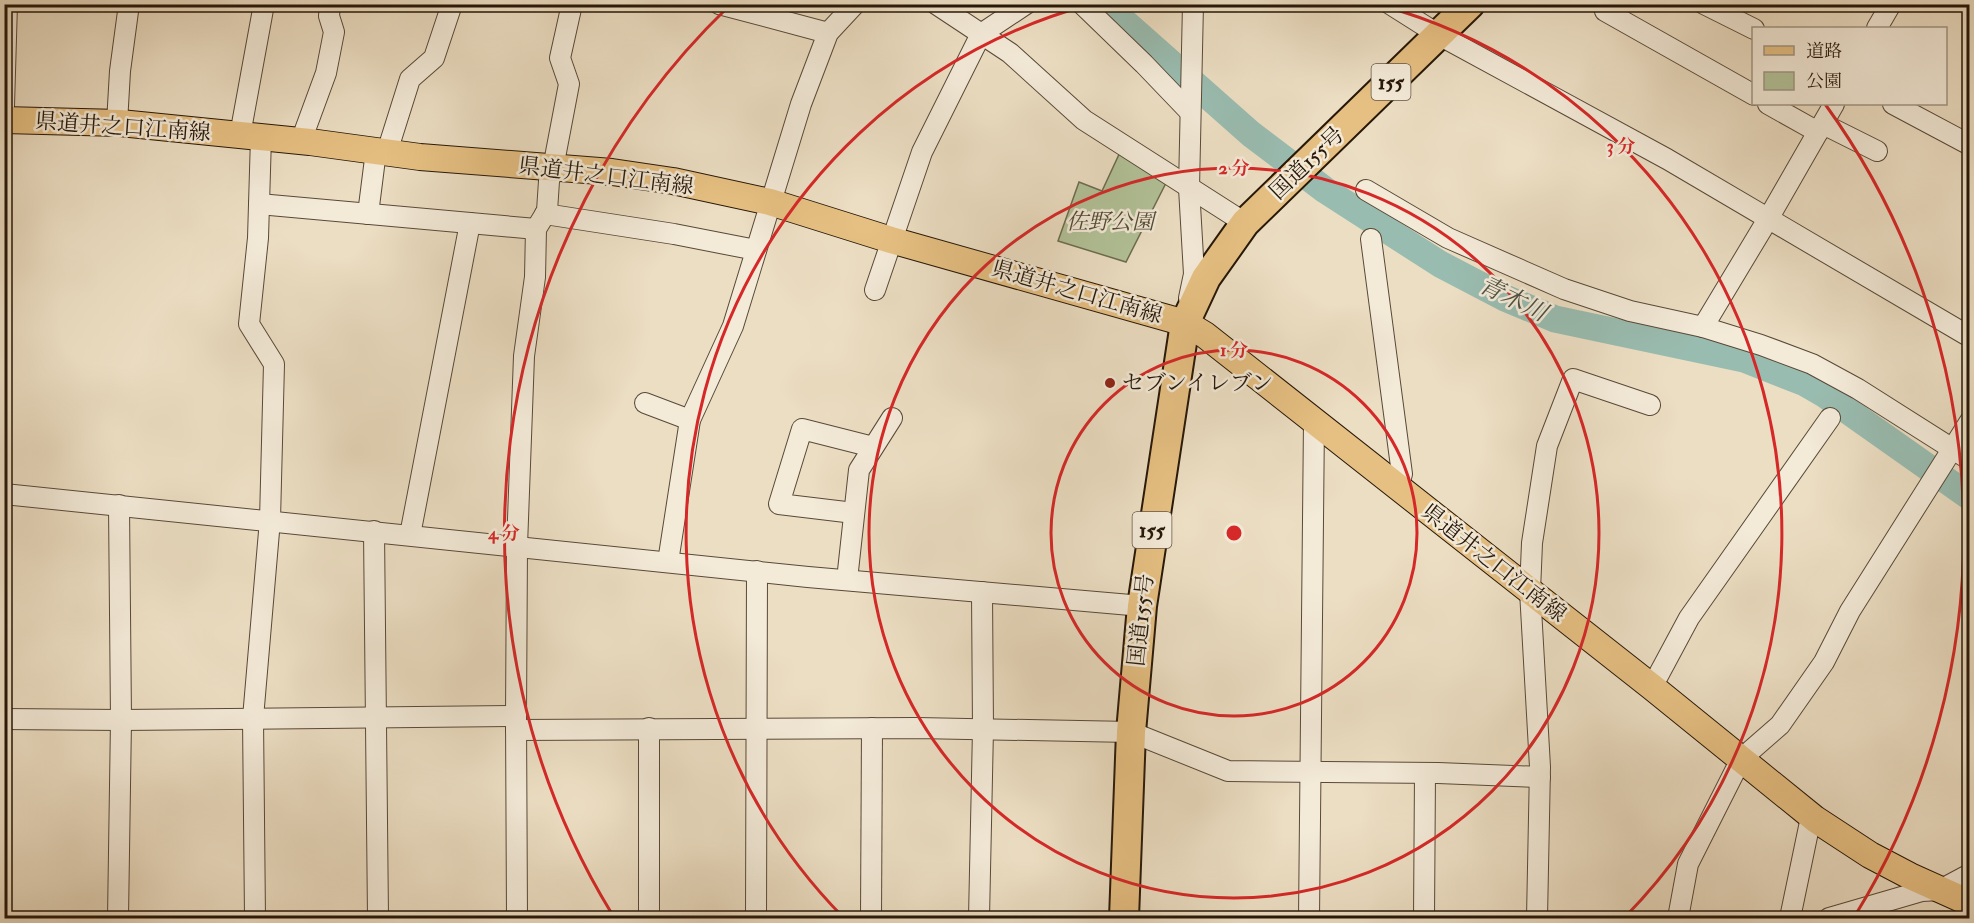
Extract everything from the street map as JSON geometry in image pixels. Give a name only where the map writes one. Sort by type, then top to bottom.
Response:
[{"type":"highway","name":"国道155号","points":[[1124,918],[1131,732],[1142,606],[1185,323],[1206,278],[1245,223],[1470,4]]},
{"type":"main road","name":"県道井之口江南線","points":[[4,120],[117,123],[381,151],[612,172],[673,181],[770,202],[891,240],[1185,323],[1205,335],[1398,486],[1815,819],[1870,855],[1970,903]]},
{"type":"street","points":[[4,106],[7,4]]},
{"type":"street","points":[[117,123],[120,71],[129,4]]},
{"type":"street","points":[[255,918],[253,718],[270,520],[274,364],[249,324],[258,238],[259,204],[250,136],[264,4]]},
{"type":"street","points":[[301,141],[326,73],[334,32],[329,16],[330,4]]},
{"type":"street","points":[[368,214],[381,151],[410,79],[434,58],[452,4]]},
{"type":"street","points":[[517,918],[517,546],[524,356],[540,222],[547,211],[549,181],[568,84],[560,58],[572,4]]},
{"type":"street","points":[[719,4],[828,33]]},
{"type":"street","points":[[668,562],[690,420],[733,326],[801,104],[828,33],[855,4]]},
{"type":"street","points":[[936,4],[1010,53],[1084,120],[1245,223]]},
{"type":"street","points":[[875,290],[922,152],[981,34],[1026,4]]},
{"type":"street","points":[[1082,4],[1190,107]]},
{"type":"street","points":[[1185,323],[1194,274],[1189,188],[1193,4]]},
{"type":"street","points":[[1390,4],[1439,35],[1667,159],[1970,337]]},
{"type":"street","points":[[1704,4],[1752,29]]},
{"type":"street","points":[[1878,27],[1891,4]]},
{"type":"street","points":[[1605,11],[1752,94]]},
{"type":"street","points":[[1770,105],[1877,151]]},
{"type":"street","points":[[1703,327],[1833,105]]},
{"type":"street","points":[[1895,105],[1970,145]]},
{"type":"street","points":[[1366,190],[1448,238],[1564,289],[1630,311],[1703,327],[1812,364],[1858,389],[1970,460]]},
{"type":"street","points":[[259,204],[470,223],[540,222],[674,234],[756,250]]},
{"type":"street","points":[[410,535],[470,223]]},
{"type":"street","points":[[1371,239],[1402,474],[1398,486]]},
{"type":"street","points":[[1537,918],[1540,777],[1530,591],[1532,543],[1547,446],[1573,379],[1650,405]]},
{"type":"street","points":[[645,403],[690,420]]},
{"type":"street","points":[[847,580],[859,470],[891,418]]},
{"type":"street","points":[[1652,687],[1689,618],[1830,418]]},
{"type":"street","points":[[1309,918],[1314,420]]},
{"type":"street","points":[[1678,918],[1688,864],[1742,759],[1779,725],[1824,662],[1850,611],[1970,421]]},
{"type":"street","points":[[854,513],[779,504],[802,429],[873,447]]},
{"type":"street","points":[[4,494],[847,580],[1142,606]]},
{"type":"street","points":[[118,505],[121,720],[118,918]]},
{"type":"street","points":[[374,531],[378,918]]},
{"type":"street","points":[[756,918],[757,571]]},
{"type":"street","points":[[979,918],[983,729],[982,592]]},
{"type":"street","points":[[4,719],[376,718],[649,728],[872,728],[1131,732],[1228,771],[1540,777]]},
{"type":"street","points":[[649,728],[649,918]]},
{"type":"street","points":[[871,918],[872,728]]},
{"type":"street","points":[[1424,918],[1425,773]]},
{"type":"street","points":[[1790,918],[1810,822],[1815,819]]},
{"type":"street","points":[[1829,918],[1922,891],[1940,890],[1970,874]]},
{"type":"green space","name":"佐野公園","points":[[1122,148],[1167,181],[1126,262],[1058,241],[1079,182],[1102,191]]},
{"type":"waterway","name":"青木川","points":[[1104,4],[1251,134],[1325,190],[1440,264],[1505,298],[1555,319],[1744,359],[1805,383],[1970,497]]},
{"type":"place","name":"セブンイレブン","points":[[1110,383]]}]
